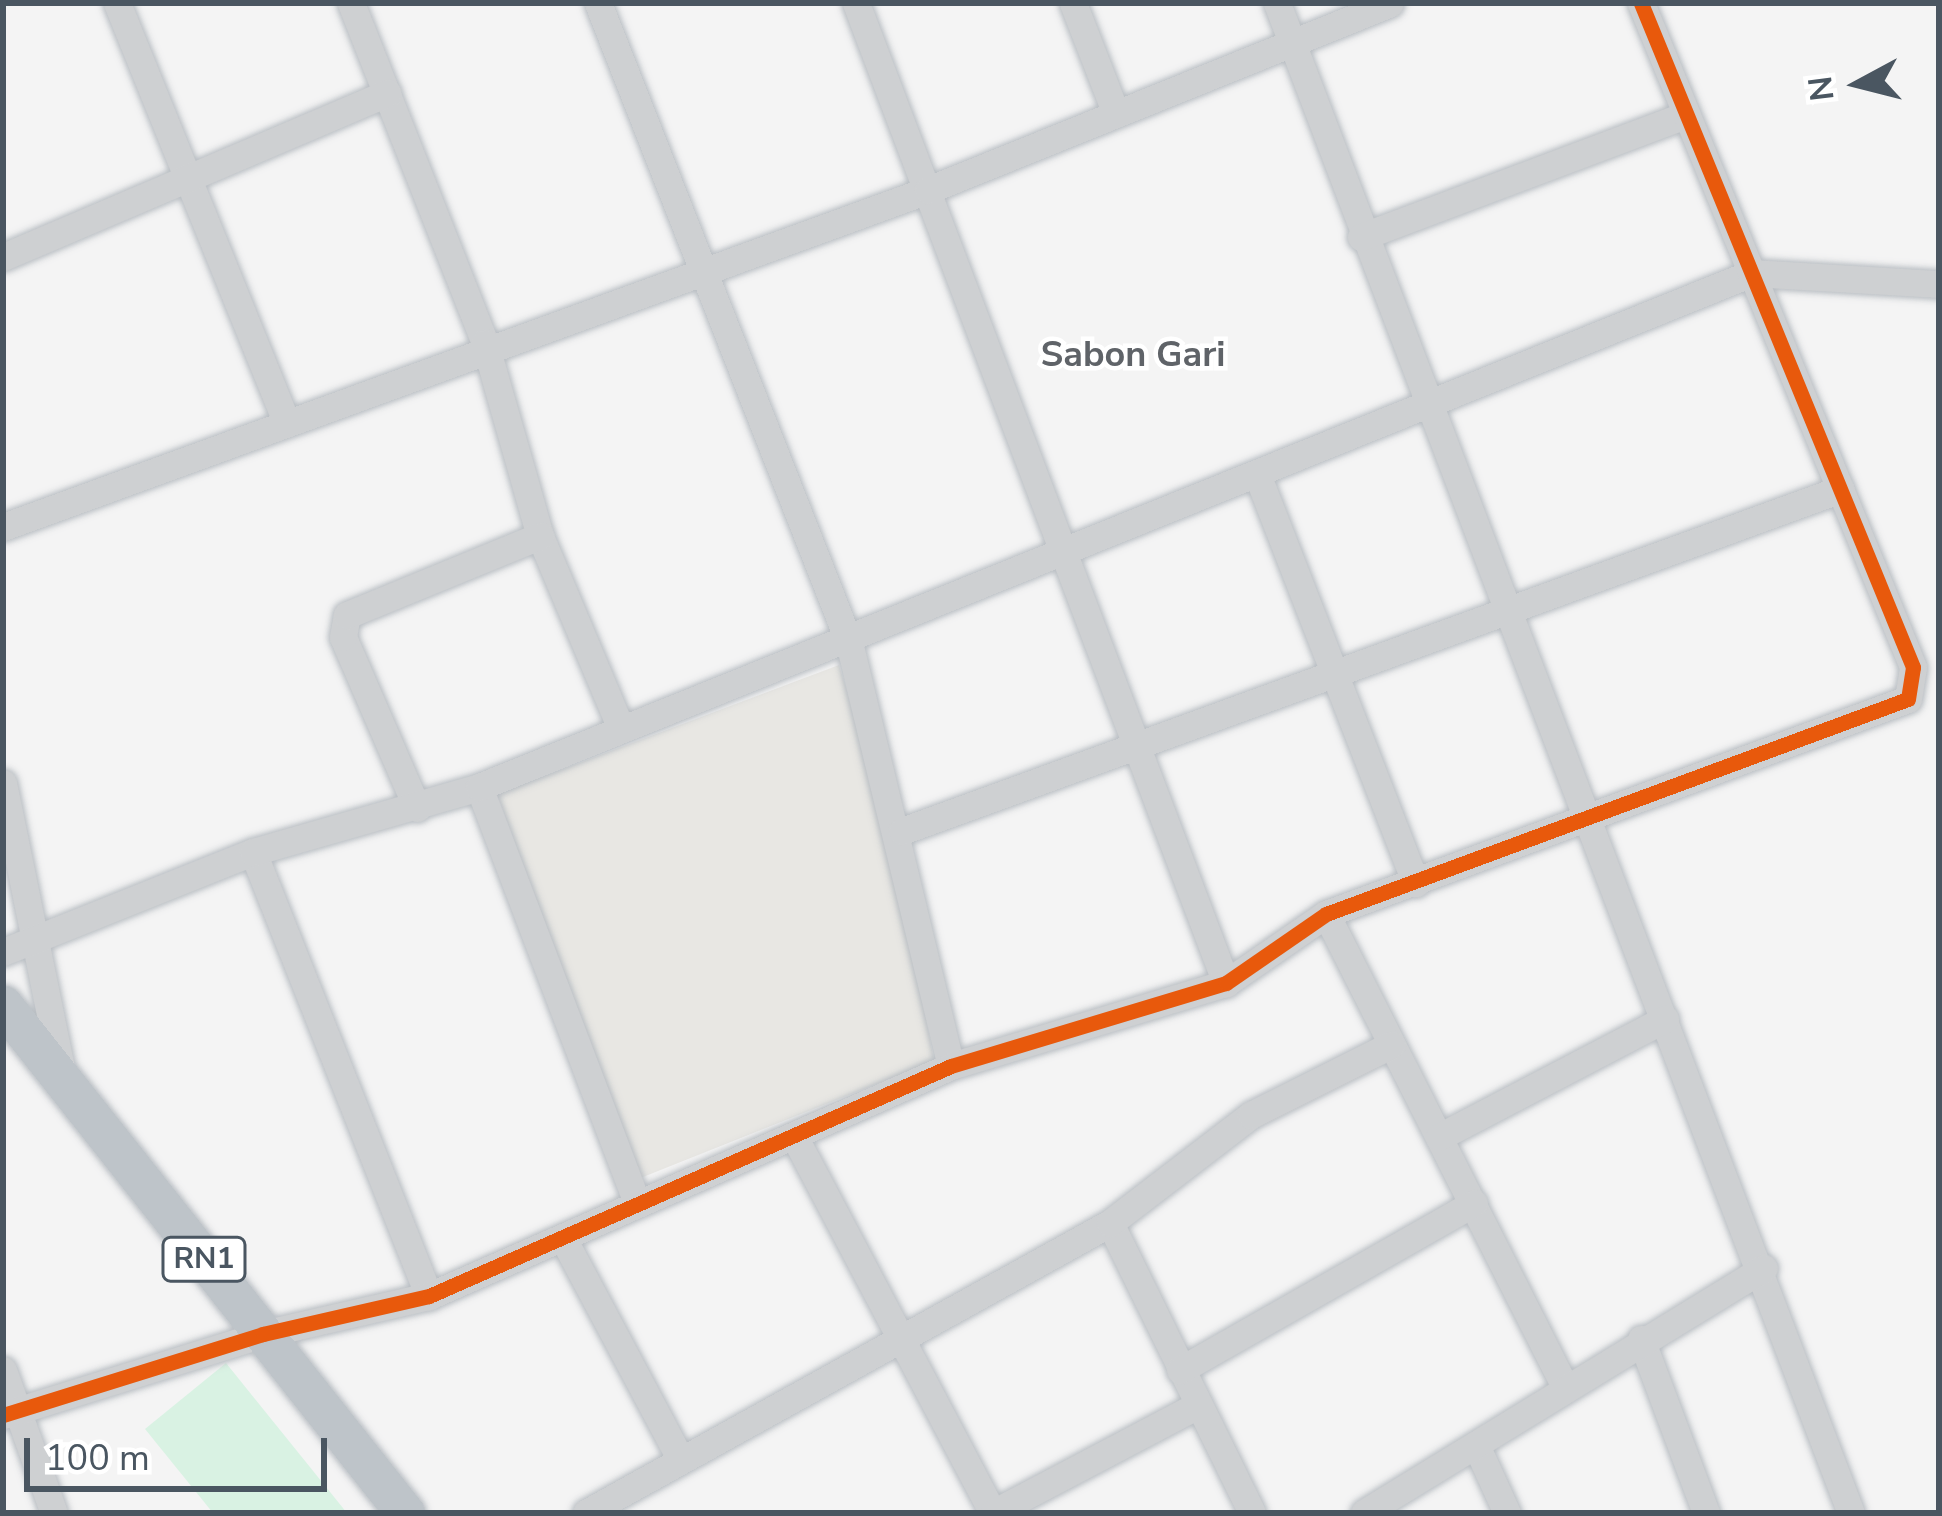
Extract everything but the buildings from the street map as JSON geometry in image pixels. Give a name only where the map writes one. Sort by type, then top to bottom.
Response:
[{"type":"highway","name":"RN1","points":[[3,1005],[405,1513]]},
{"type":"street","points":[[117,3],[284,419]]},
{"type":"street","points":[[351,3],[485,343],[540,536],[622,729]]},
{"type":"street","points":[[598,3],[849,642],[902,831],[951,1066]]},
{"type":"street","points":[[856,3],[1130,746],[1226,982]]},
{"type":"street","points":[[1072,3],[1115,114]]},
{"type":"street","points":[[1277,3],[1426,408],[1764,1268],[1851,1513]]},
{"type":"street","points":[[3,527],[485,343],[928,190],[1390,3]]},
{"type":"street","points":[[10,1412],[263,1334],[430,1296],[566,1242],[637,1204],[951,1066],[1226,982],[1327,914],[1908,699],[1913,667],[1641,3]]},
{"type":"street","points":[[3,257],[185,171],[387,93]]},
{"type":"street","points":[[1361,236],[1686,115]]},
{"type":"street","points":[[3,952],[253,852],[479,787],[849,642],[1057,549],[1426,408],[1752,273],[1939,284]]},
{"type":"street","points":[[1257,474],[1416,883]]},
{"type":"street","points":[[902,831],[1841,489]]},
{"type":"street","points":[[417,808],[343,637],[346,615],[540,536]]},
{"type":"street","points":[[3,783],[41,939],[64,1084]]},
{"type":"street","points":[[479,787],[637,1204]]},
{"type":"street","points":[[253,852],[430,1296]]},
{"type":"street","points":[[1327,914],[1565,1387]]},
{"type":"street","points":[[1439,1137],[1665,1019]]},
{"type":"street","points":[[586,1513],[1110,1223],[1251,1115],[1391,1045]]},
{"type":"street","points":[[794,1136],[993,1513],[1196,1406]]},
{"type":"street","points":[[1180,1370],[1474,1203]]},
{"type":"street","points":[[1110,1223],[1252,1513]]},
{"type":"street","points":[[566,1242],[680,1458]]},
{"type":"street","points":[[1364,1513],[1641,1339],[1764,1268]]},
{"type":"street","points":[[1641,1339],[1706,1513]]},
{"type":"street","points":[[3,1370],[10,1412],[54,1513]]},
{"type":"street","points":[[1476,1445],[1507,1513]]},
{"type":"shaded area","points":[[839,665],[892,839],[934,1061],[638,1179],[497,794]]},
{"type":"green space","points":[[226,1363],[347,1513],[213,1513],[145,1429]]},
{"type":"cycle path","points":[[3,1415],[263,1334],[429,1296],[951,1066],[1226,983],[1326,914],[1908,699],[1913,667],[1641,3]]},
{"type":"district","name":"Sabon Gari","points":[[1133,355]]}]
